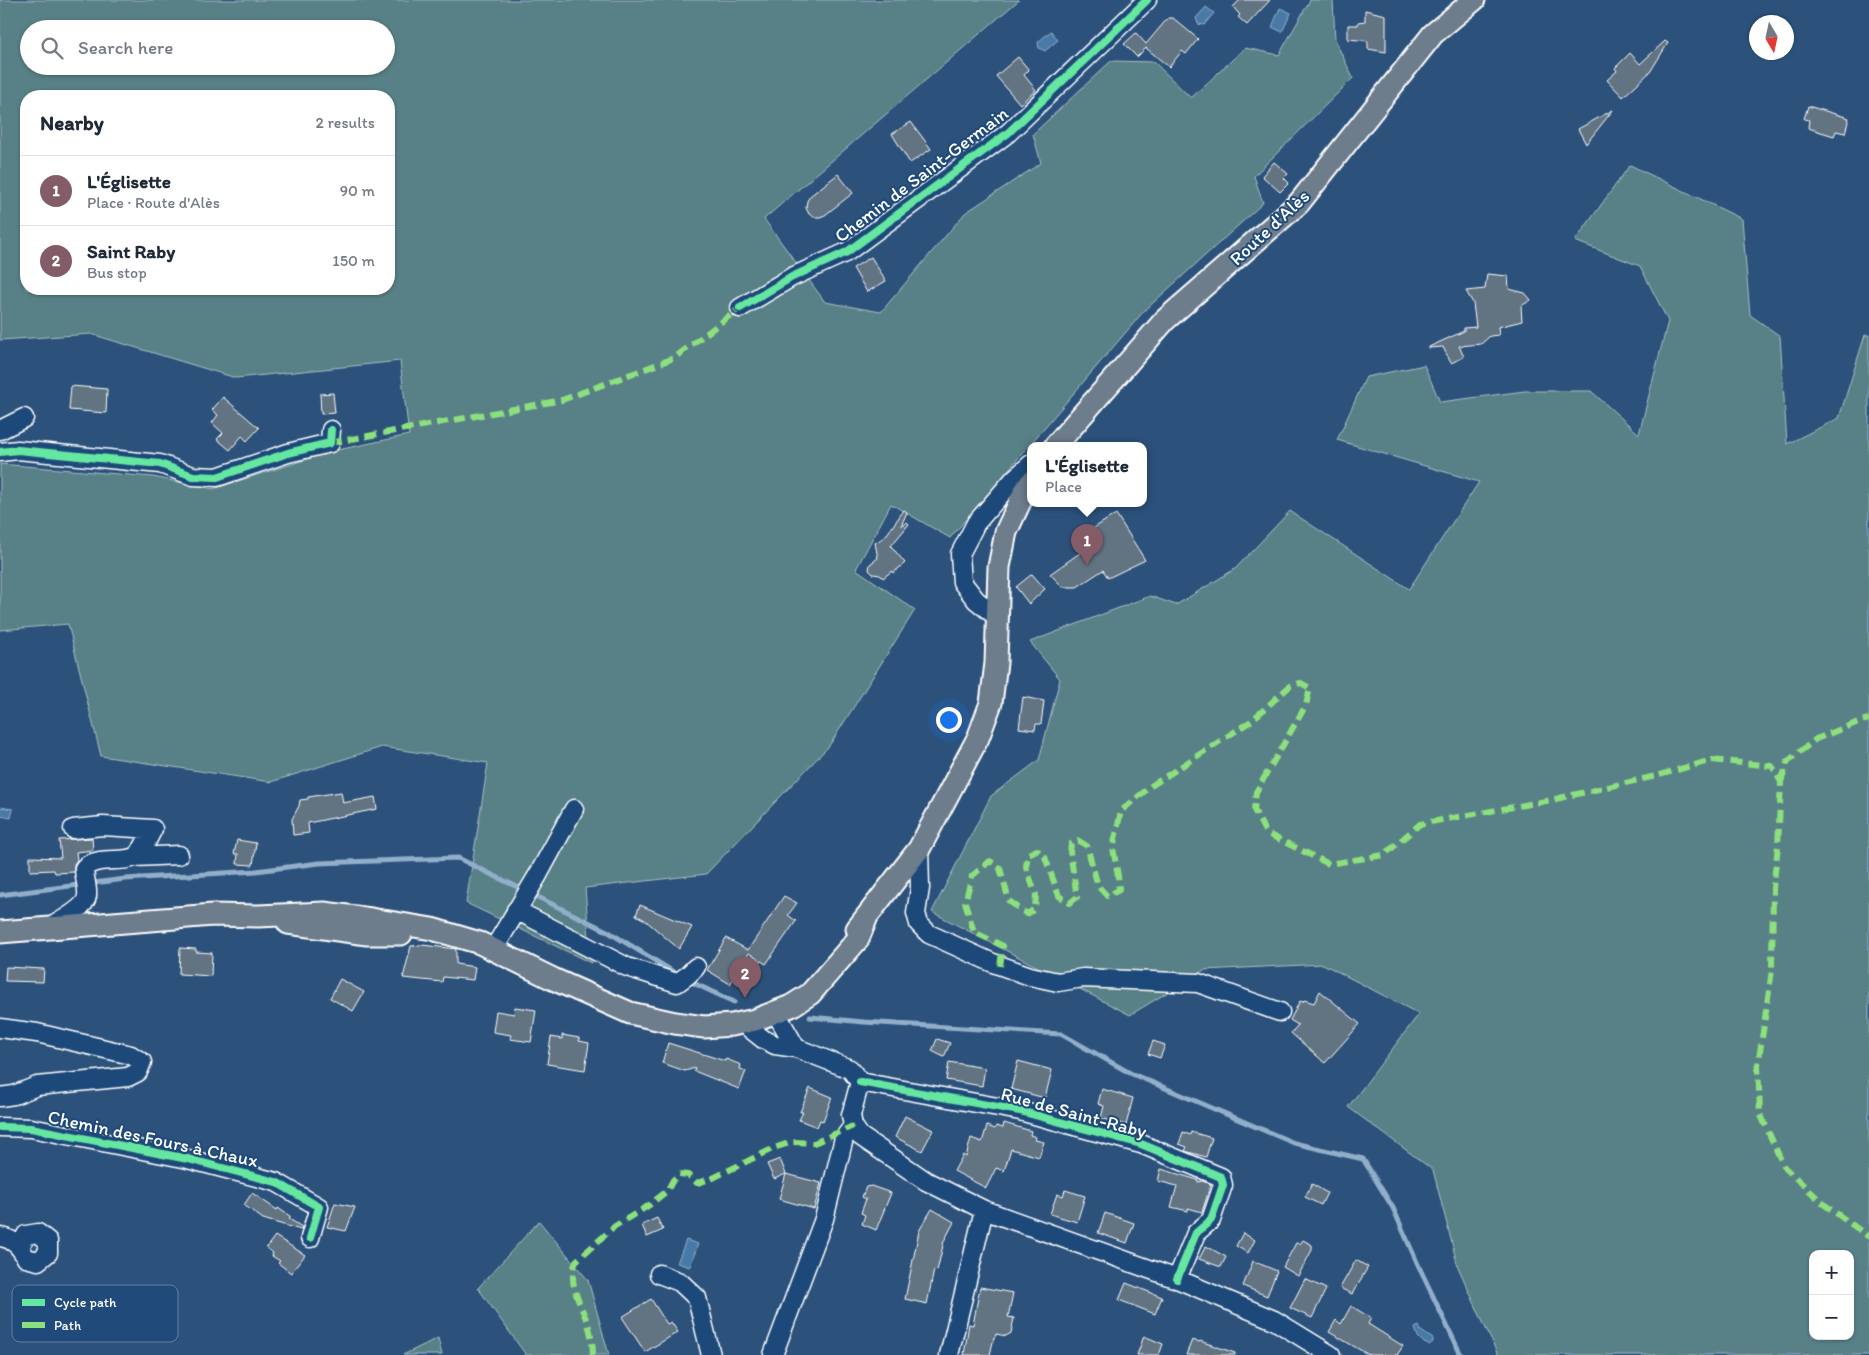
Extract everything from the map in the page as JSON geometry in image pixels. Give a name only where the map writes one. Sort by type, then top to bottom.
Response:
[{"type":"main road","name":"Route d'Alès","points":[[1057,442],[1166,320],[1299,203],[1434,34],[1474,0]]},
{"type":"main road","points":[[613,1005],[670,1014],[703,1016],[731,1014],[784,994],[812,974],[837,952],[866,919],[919,848],[978,738],[991,702],[996,663],[999,567],[1006,532],[1027,487]]},
{"type":"main road","points":[[0,932],[213,915],[258,916],[273,921],[367,934],[448,934],[480,943],[553,979],[630,1013],[652,1019],[704,1027],[743,1023],[791,1006],[810,994],[858,939],[866,919]]},
{"type":"street","name":"Chemin de Saint-Germain","points":[[740,308],[792,277],[847,252],[1008,133],[1147,0]]},
{"type":"street","points":[[0,430],[24,418]]},
{"type":"street","points":[[0,452],[18,450],[143,462],[160,464],[193,476],[217,477],[288,453],[330,443],[331,430]]},
{"type":"street","points":[[997,612],[976,600],[962,582],[960,554],[976,522],[1027,468]]},
{"type":"street","points":[[493,950],[538,875],[574,808]]},
{"type":"street","points":[[73,829],[103,826],[153,829],[143,849],[135,857]]},
{"type":"street","points":[[919,848],[920,888],[916,913],[919,924],[929,934],[993,963],[1030,976],[1058,982],[1082,978],[1198,983],[1280,1012]]},
{"type":"street","points":[[46,929],[77,910],[85,902],[84,868],[90,863],[135,857],[179,855]]},
{"type":"street","points":[[518,908],[627,967],[687,975]]},
{"type":"street","points":[[776,1012],[796,1048]]},
{"type":"street","points":[[743,1023],[763,1039],[775,1045],[796,1048],[850,1069],[860,1082],[851,1115],[853,1126],[860,1136],[926,1181],[984,1210],[1177,1280],[1274,1320],[1331,1355]]},
{"type":"street","points":[[0,1028],[37,1033],[104,1048],[131,1055],[142,1062],[138,1072],[128,1077],[37,1086],[14,1095],[0,1097]]},
{"type":"street","name":"Rue de Saint-Raby","points":[[860,1082],[1020,1112],[1141,1144],[1221,1177],[1223,1186],[1211,1220],[1196,1233],[1177,1280]]},
{"type":"street","name":"Chemin des Fours à Chaux","points":[[0,1126],[32,1128],[188,1159],[276,1182],[319,1206],[310,1238]]},
{"type":"street","points":[[773,1355],[824,1218],[844,1138],[853,1126]]},
{"type":"street","points":[[949,1355],[984,1210]]},
{"type":"street","points":[[0,1237],[5,1237],[20,1247]]},
{"type":"street","points":[[659,1274],[680,1282],[697,1298],[711,1355]]},
{"type":"green space","points":[[0,0],[1019,0],[764,219],[825,302],[881,312],[965,213],[1041,163],[1033,134],[1111,61],[1154,62],[1191,98],[1245,48],[1279,55],[1310,0],[1333,0],[1335,40],[1353,78],[1254,176],[1263,203],[1144,311],[1032,442],[1027,442],[1027,448],[950,538],[891,504],[856,569],[915,610],[829,746],[706,874],[585,888],[591,963],[466,903],[488,763],[382,747],[271,782],[101,756],[68,624],[0,630],[0,464],[153,477],[213,489],[333,451],[409,435],[400,361],[236,378],[91,334],[0,340]]},
{"type":"green space","points":[[1630,165],[1742,219],[1750,315],[1780,336],[1787,444],[1839,418],[1865,335],[1869,335],[1869,1355],[1498,1355],[1458,1267],[1433,1170],[1348,1107],[1419,1014],[1323,964],[1204,970],[1130,1015],[932,912],[991,796],[1039,760],[1060,679],[1030,642],[1150,596],[1176,605],[1235,569],[1290,511],[1409,589],[1479,482],[1337,440],[1366,377],[1424,365],[1440,402],[1525,391],[1591,391],[1639,434],[1668,321],[1640,266],[1575,241]]},
{"type":"green space","points":[[539,1221],[588,1280],[609,1355],[526,1355],[478,1288]]},
{"type":"green space","points":[[438,1338],[442,1355],[403,1355]]},
{"type":"water","points":[[1206,7],[1214,13],[1204,25],[1198,24],[1196,18]]},
{"type":"water","points":[[1280,8],[1291,13],[1282,32],[1272,27]]},
{"type":"water","points":[[1051,31],[1058,40],[1045,51],[1039,48],[1038,42]]},
{"type":"water","points":[[0,807],[13,809],[11,818],[0,816]]},
{"type":"water","points":[[686,1240],[698,1244],[690,1267],[677,1263]]},
{"type":"water","points":[[1419,1326],[1421,1331],[1433,1339],[1433,1342],[1429,1345],[1418,1337],[1415,1328]]},
{"type":"building","points":[[1240,0],[1270,0],[1247,25],[1238,17],[1240,15],[1233,7]]},
{"type":"building","points":[[1365,10],[1386,15],[1386,52],[1368,49],[1368,41],[1348,39],[1348,25],[1358,25],[1358,22],[1365,21]]},
{"type":"building","points":[[1168,18],[1173,18],[1198,39],[1186,54],[1182,51],[1169,67],[1146,48],[1137,57],[1124,44],[1136,33],[1146,44]]},
{"type":"building","points":[[1665,41],[1668,43],[1650,72],[1623,97],[1607,80],[1617,71],[1615,68],[1630,53],[1640,64]]},
{"type":"building","points":[[1018,57],[1029,70],[1024,75],[1036,90],[1020,104],[996,76]]},
{"type":"building","points":[[1808,106],[1849,118],[1845,133],[1836,131],[1834,136],[1808,128],[1809,120],[1804,119]]},
{"type":"building","points":[[1613,110],[1586,144],[1578,129]]},
{"type":"building","points":[[911,122],[931,149],[910,163],[892,134]]},
{"type":"building","points":[[1274,162],[1288,174],[1284,178],[1289,183],[1280,192],[1262,176]]},
{"type":"building","points":[[838,174],[853,193],[825,215],[814,217],[809,214],[806,208],[810,196]]},
{"type":"building","points":[[871,257],[886,281],[867,292],[853,268]]},
{"type":"building","points":[[1487,274],[1508,276],[1509,289],[1525,293],[1531,300],[1521,306],[1522,321],[1498,327],[1499,335],[1490,336],[1481,344],[1459,346],[1464,357],[1451,363],[1443,347],[1429,347],[1464,331],[1464,328],[1476,327],[1473,303],[1466,291],[1485,289]]},
{"type":"building","points":[[71,386],[107,389],[106,413],[69,410]]},
{"type":"building","points":[[333,393],[335,413],[321,414],[320,394]]},
{"type":"building","points":[[223,397],[259,428],[247,441],[242,436],[230,450],[217,439],[223,433],[212,423],[218,415],[212,410]]},
{"type":"building","points":[[904,510],[907,512],[901,526],[907,522],[909,524],[891,546],[905,563],[893,573],[892,571],[883,578],[869,570],[870,564],[878,558],[875,543],[885,537]]},
{"type":"building","points":[[1116,514],[1145,560],[1108,578],[1103,570],[1077,587],[1063,587],[1050,574],[1084,550],[1078,538]]},
{"type":"building","points":[[1032,574],[1045,589],[1029,604],[1016,587]]},
{"type":"building","points":[[1023,697],[1044,701],[1041,724],[1036,724],[1035,730],[1019,728]]},
{"type":"building","points":[[341,792],[343,803],[375,797],[377,809],[308,823],[309,833],[293,835],[292,819],[300,800]]},
{"type":"building","points":[[92,838],[93,850],[76,852],[77,860],[74,864],[74,872],[55,873],[54,870],[30,871],[30,857],[61,858],[59,840]]},
{"type":"building","points":[[237,840],[256,843],[253,865],[237,864],[238,854],[234,854]]},
{"type":"building","points":[[784,896],[797,903],[788,915],[796,921],[766,964],[749,953],[730,984],[707,970],[726,938],[748,950]]},
{"type":"building","points":[[640,905],[692,927],[679,949],[645,920],[636,915]]},
{"type":"building","points":[[422,945],[456,949],[456,964],[475,967],[473,980],[443,977],[442,982],[403,978],[411,946]]},
{"type":"building","points":[[180,948],[212,953],[211,976],[179,974]]},
{"type":"building","points":[[6,967],[44,969],[43,982],[5,981]]},
{"type":"building","points":[[340,979],[364,992],[353,1011],[330,998]]},
{"type":"building","points":[[1320,991],[1360,1024],[1325,1063],[1291,1033],[1298,1025],[1290,1020],[1300,1001],[1303,1002],[1304,1000],[1314,1003]]},
{"type":"building","points":[[515,1007],[536,1010],[531,1042],[510,1039],[511,1035],[493,1032],[496,1011],[514,1014]]},
{"type":"building","points":[[562,1035],[579,1038],[579,1041],[589,1043],[585,1070],[547,1064],[551,1037],[562,1039]]},
{"type":"building","points":[[937,1039],[950,1043],[944,1057],[932,1051]]},
{"type":"building","points":[[1153,1041],[1165,1045],[1160,1058],[1148,1054]]},
{"type":"building","points":[[668,1043],[741,1065],[740,1069],[746,1071],[739,1089],[694,1071],[695,1068],[685,1071],[662,1063]]},
{"type":"building","points":[[1018,1061],[1052,1070],[1045,1098],[1011,1089]]},
{"type":"building","points":[[949,1062],[985,1068],[982,1086],[946,1080]]},
{"type":"building","points":[[810,1088],[832,1097],[823,1121],[820,1120],[817,1127],[799,1120],[803,1112],[800,1112]]},
{"type":"building","points":[[1102,1089],[1133,1098],[1126,1125],[1101,1118],[1104,1106],[1098,1104]]},
{"type":"building","points":[[905,1116],[933,1130],[922,1151],[895,1137]]},
{"type":"building","points":[[1004,1123],[1031,1131],[1030,1135],[1036,1137],[1035,1140],[1044,1142],[1039,1157],[1011,1149],[1004,1171],[996,1168],[986,1188],[954,1171],[963,1155],[966,1157],[971,1138],[982,1142],[987,1126],[995,1129],[996,1126],[1003,1128]]},
{"type":"building","points":[[1183,1132],[1190,1135],[1191,1132],[1212,1138],[1206,1157],[1185,1151],[1187,1147],[1179,1144]]},
{"type":"building","points":[[780,1159],[786,1174],[774,1179],[767,1164]]},
{"type":"building","points":[[1161,1169],[1198,1180],[1198,1182],[1202,1181],[1211,1184],[1202,1212],[1188,1208],[1188,1211],[1171,1207],[1177,1186],[1158,1181]]},
{"type":"building","points":[[786,1174],[821,1183],[814,1209],[779,1199]]},
{"type":"building","points":[[1312,1184],[1327,1193],[1321,1205],[1305,1197]]},
{"type":"building","points":[[871,1186],[891,1193],[876,1230],[862,1224],[865,1215],[861,1213],[866,1199],[862,1197],[866,1187]]},
{"type":"building","points":[[1065,1190],[1085,1196],[1077,1222],[1050,1214],[1057,1194],[1063,1196]]},
{"type":"building","points":[[252,1193],[291,1217],[289,1219],[302,1227],[301,1230],[263,1219],[244,1205]]},
{"type":"building","points":[[335,1203],[355,1207],[346,1231],[327,1227]]},
{"type":"building","points":[[932,1209],[954,1222],[944,1241],[937,1271],[934,1270],[927,1304],[905,1299],[919,1231]]},
{"type":"building","points":[[1105,1213],[1134,1223],[1127,1243],[1098,1233]]},
{"type":"building","points":[[657,1218],[663,1230],[647,1237],[642,1225]]},
{"type":"building","points":[[1243,1233],[1255,1240],[1248,1253],[1236,1246]]},
{"type":"building","points":[[275,1236],[305,1255],[291,1273],[278,1263],[280,1261],[272,1256],[273,1253],[266,1248]]},
{"type":"building","points":[[1303,1240],[1312,1245],[1312,1250],[1298,1276],[1283,1267],[1296,1243],[1300,1244]]},
{"type":"building","points":[[1206,1246],[1226,1257],[1221,1267],[1199,1259]]},
{"type":"building","points":[[1356,1260],[1368,1267],[1352,1294],[1340,1288]]},
{"type":"building","points":[[1253,1261],[1277,1271],[1267,1296],[1243,1286]]},
{"type":"building","points":[[1305,1279],[1326,1289],[1312,1318],[1290,1308]]},
{"type":"building","points":[[1126,1283],[1162,1297],[1155,1314],[1119,1300]]},
{"type":"building","points":[[980,1287],[1013,1293],[1008,1317],[1014,1318],[1011,1333],[1006,1336],[996,1334],[990,1355],[964,1355],[969,1324],[973,1325]]},
{"type":"building","points":[[651,1299],[667,1324],[671,1322],[678,1332],[645,1352],[622,1317]]},
{"type":"building","points":[[1351,1306],[1371,1318],[1368,1324],[1403,1346],[1397,1355],[1369,1355],[1329,1332],[1336,1320],[1341,1324]]},
{"type":"building","points":[[1144,1336],[1163,1344],[1159,1355],[1137,1355]]},
{"type":"building","points":[[1192,1340],[1235,1353],[1235,1355],[1186,1355]]},
{"type":"waterway","points":[[0,895],[125,879],[256,871],[319,863],[458,858],[607,931],[680,976]]},
{"type":"waterway","points":[[687,980],[734,1002]]},
{"type":"waterway","points":[[810,1017],[1061,1034],[1130,1073],[1294,1143],[1363,1159],[1393,1208],[1461,1355]]},
{"type":"marked path","points":[[330,443],[562,400],[674,358],[740,308]]},
{"type":"marked path","points":[[1000,966],[1003,946],[974,932],[965,902],[972,876],[990,861],[1000,868],[1009,901],[1027,914],[1035,909],[1036,895],[1026,867],[1028,854],[1037,850],[1045,857],[1059,896],[1070,903],[1077,897],[1070,852],[1071,844],[1079,841],[1087,846],[1098,886],[1107,896],[1119,890],[1113,848],[1121,811],[1151,786],[1251,721],[1290,686],[1301,683],[1310,688],[1306,705],[1256,792],[1254,810],[1266,833],[1329,864],[1384,855],[1420,824],[1551,800],[1656,776],[1712,760],[1772,766],[1781,782],[1778,846],[1773,888],[1772,970],[1758,1065],[1760,1113],[1784,1167],[1825,1205],[1869,1237]]},
{"type":"marked path","points":[[1781,782],[1788,761],[1816,739],[1869,719]]},
{"type":"marked path","points":[[593,1355],[589,1328],[574,1285],[574,1269],[576,1261],[615,1226],[648,1206],[667,1191],[679,1174],[688,1175],[697,1183],[711,1179],[774,1148],[792,1142],[814,1143],[853,1126]]},
{"type":"cycle path","points":[[740,308],[792,277],[847,252],[1008,133],[1147,0]]},
{"type":"cycle path","points":[[0,452],[18,450],[160,464],[193,476],[217,477],[288,453],[330,443],[331,430]]},
{"type":"cycle path","points":[[860,1082],[1020,1111],[1141,1144],[1221,1177],[1223,1185],[1211,1220],[1196,1233],[1177,1279]]},
{"type":"cycle path","points":[[0,1127],[31,1128],[188,1159],[276,1182],[319,1207],[310,1238]]},
{"type":"place","name":"L'Églisette","points":[[1087,565]]},
{"type":"place","name":"Saint Raby","points":[[745,998]]}]
